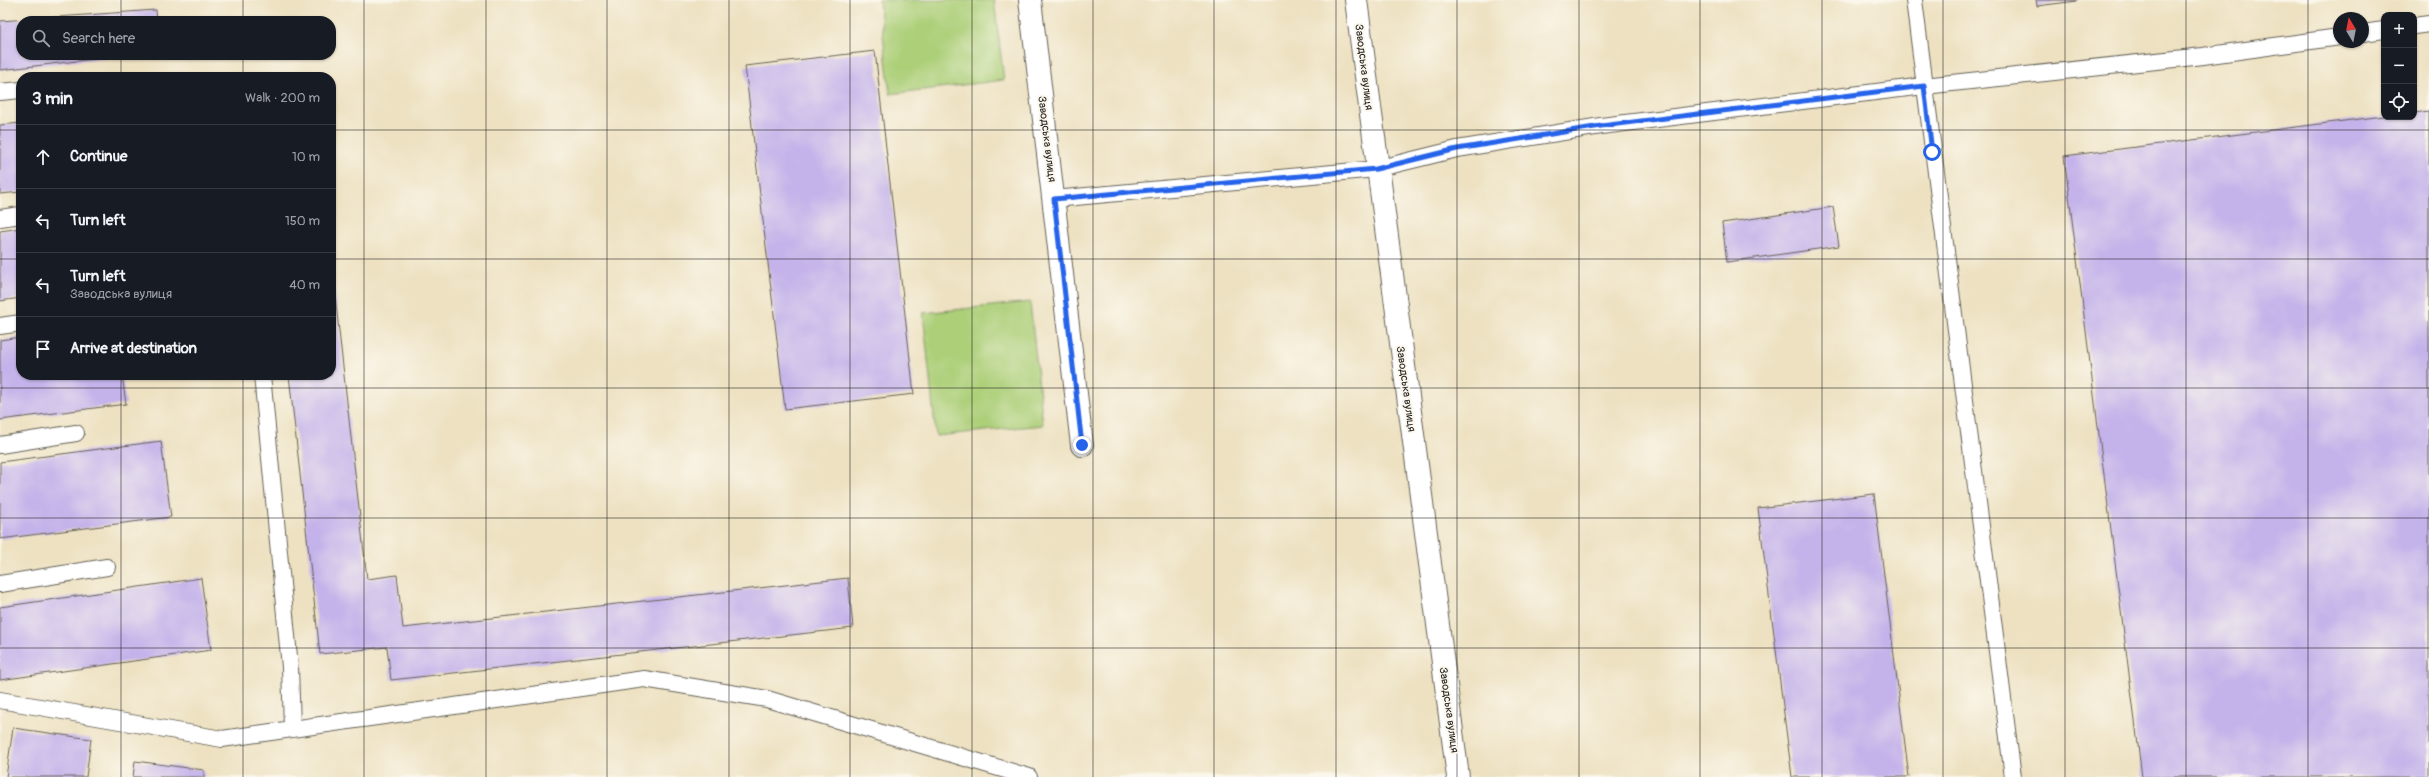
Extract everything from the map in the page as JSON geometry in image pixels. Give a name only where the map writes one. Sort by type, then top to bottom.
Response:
[{"type":"street","name":"Заводська вулиця","points":[[1030,0],[1082,445]]},
{"type":"street","name":"Заводська вулиця","points":[[1356,0],[1376,169],[1458,777]]},
{"type":"lane","points":[[1914,0],[2013,777]]},
{"type":"lane","points":[[2417,26],[2429,24]]},
{"type":"lane","points":[[2369,32],[2381,30]]},
{"type":"lane","points":[[1054,199],[1376,169],[1457,149],[1601,126],[1924,86],[2203,56],[2333,38]]},
{"type":"lane","points":[[0,92],[16,90]]},
{"type":"lane","points":[[0,218],[16,216]]},
{"type":"lane","points":[[0,326],[16,324]]},
{"type":"lane","points":[[262,380],[290,667],[292,727]]},
{"type":"lane","points":[[0,445],[76,433]]},
{"type":"lane","points":[[0,584],[107,567]]},
{"type":"lane","points":[[0,700],[222,739],[292,727],[644,679],[767,699],[1029,777]]},
{"type":"green space","points":[[879,0],[994,0],[1004,80],[890,94]]},
{"type":"green space","points":[[1030,302],[1043,425],[936,436],[923,313]]},
{"type":"building","points":[[2036,0],[2077,0],[2077,1],[2037,6]]},
{"type":"building","points":[[156,10],[157,16],[71,16]]},
{"type":"building","points":[[16,20],[16,60],[86,60],[0,70],[0,21]]},
{"type":"building","points":[[875,51],[914,394],[785,409],[745,66]]},
{"type":"building","points":[[2429,111],[2429,777],[2142,777],[2064,156],[2381,116],[2381,120],[2417,120],[2417,113]]},
{"type":"building","points":[[16,123],[16,192],[0,194],[0,125]]},
{"type":"building","points":[[1833,207],[1839,246],[1727,262],[1722,223]]},
{"type":"building","points":[[16,229],[16,299],[0,301],[0,231]]},
{"type":"building","points":[[336,304],[367,579],[397,575],[403,628],[848,578],[853,628],[391,680],[387,647],[320,654],[290,380],[336,380]]},
{"type":"building","points":[[16,338],[16,380],[123,380],[126,404],[0,420],[0,340]]},
{"type":"building","points":[[161,441],[171,517],[0,539],[0,462]]},
{"type":"building","points":[[1874,494],[1909,777],[1792,777],[1758,508]]},
{"type":"building","points":[[201,578],[211,650],[0,680],[0,607]]},
{"type":"building","points":[[13,728],[91,739],[86,777],[6,777]]},
{"type":"building","points":[[135,761],[204,770],[204,777],[133,777]]},
{"type":"route","points":[[1082,445],[1054,199],[1376,169],[1457,149],[1601,126],[1924,86],[1932,152]]}]
